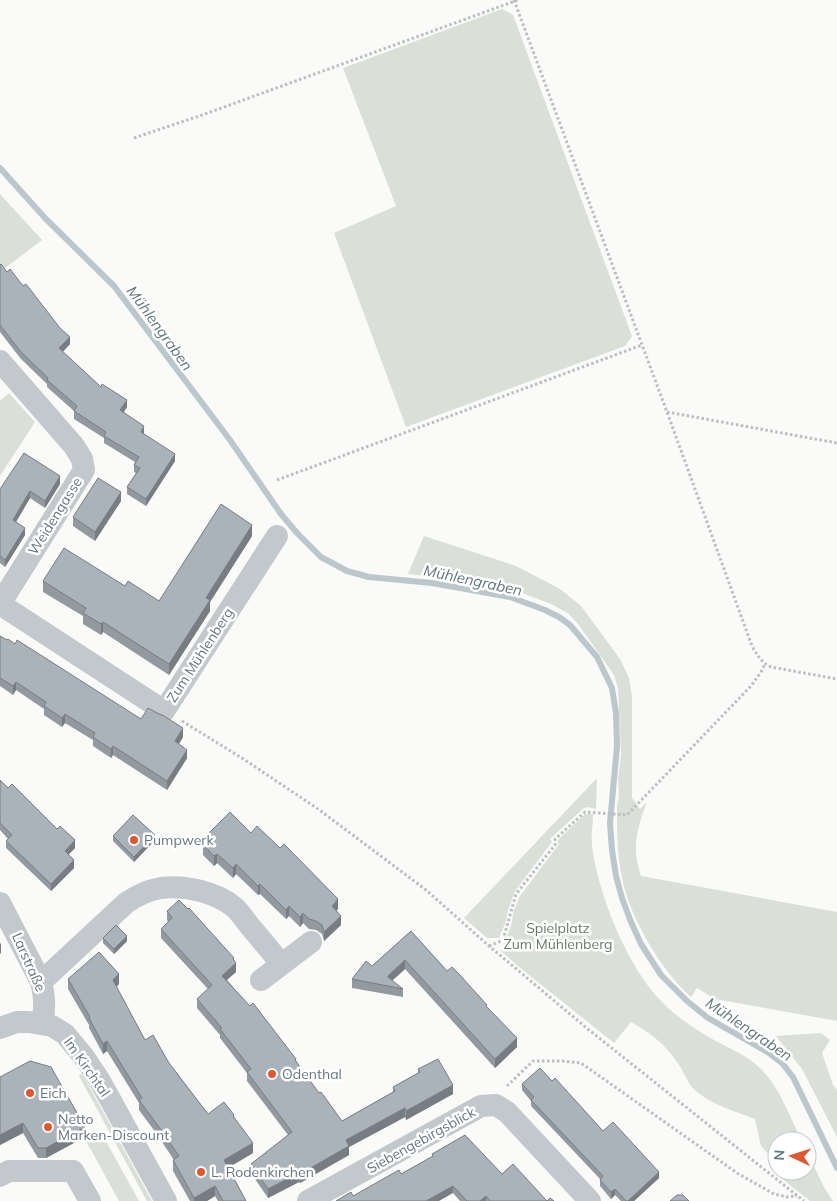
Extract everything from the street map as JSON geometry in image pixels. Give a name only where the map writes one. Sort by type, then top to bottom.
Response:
[{"type":"street","name":"Weidengasse","points":[[0,361],[74,446],[82,459],[84,470],[0,604]]},
{"type":"street","name":"Zum Mühlenberg","points":[[0,604],[164,711],[276,536]]},
{"type":"street","points":[[41,982],[118,909],[134,898],[161,888],[200,891],[224,899],[236,909],[281,964]]},
{"type":"street","name":"Larstraße","points":[[0,903],[41,982],[45,1009],[42,1024]]},
{"type":"street","points":[[261,980],[311,942]]},
{"type":"street","name":"Im Kirchtal","points":[[0,1028],[17,1022],[29,1022],[52,1026],[65,1034],[84,1057],[100,1081],[166,1201]]},
{"type":"street","name":"Siebengebirgsblick","points":[[308,1201],[481,1106],[496,1105],[507,1112],[590,1201]]},
{"type":"street","points":[[0,1176],[9,1171],[74,1171],[90,1201]]},
{"type":"path","points":[[514,0],[752,646],[759,658],[771,667],[837,680]]},
{"type":"path","points":[[134,138],[214,111],[518,0]]},
{"type":"path","points":[[277,480],[642,345]]},
{"type":"path","points":[[667,412],[837,443]]},
{"type":"path","points":[[488,946],[503,940],[516,894],[555,844],[554,839],[585,812],[627,815],[751,686],[765,664]]},
{"type":"path","points":[[164,711],[318,809],[426,890],[488,946],[646,1076],[804,1201]]},
{"type":"path","points":[[507,1086],[533,1061],[581,1063],[737,1173],[774,1194],[787,1197],[798,1196]]},
{"type":"green space","points":[[502,9],[513,15],[632,336],[625,346],[406,427],[334,233],[396,206],[343,68]]},
{"type":"green space","points":[[0,194],[42,240],[0,272]]},
{"type":"green space","points":[[9,393],[35,422],[0,476],[0,401]]},
{"type":"green space","points":[[424,536],[516,566],[560,589],[581,606],[620,659],[629,678],[632,696],[632,798],[640,809],[647,802],[636,838],[636,856],[641,876],[837,912],[837,1021],[715,999],[697,988],[691,997],[680,986],[658,958],[639,926],[626,893],[620,869],[617,805],[621,753],[618,688],[614,675],[578,624],[568,613],[551,604],[497,585],[408,574]]},
{"type":"green space","points":[[597,778],[596,809],[584,808],[550,839],[552,842],[515,891],[499,938],[487,938],[464,918]]},
{"type":"green space","name":"Spielplatz Zum Mühlenberg","points":[[585,814],[593,814],[592,845],[600,885],[625,948],[636,967],[648,985],[673,1013],[707,1036],[749,1059],[763,1071],[780,1095],[797,1131],[767,1131],[767,1153],[761,1146],[755,1119],[722,1106],[699,1094],[690,1084],[671,1053],[653,1036],[631,1022],[614,1043],[501,951],[520,896],[559,844],[557,841]]},
{"type":"green space","points":[[821,1033],[830,1040],[822,1053],[833,1085],[837,1090],[837,1137],[802,1069],[776,1036]]},
{"type":"green space","points":[[80,1074],[83,1075],[152,1201],[147,1201],[79,1076]]},
{"type":"green space","points":[[102,1134],[139,1201],[119,1201],[86,1142]]},
{"type":"green space","points":[[817,1173],[833,1201],[810,1201],[785,1181],[817,1181]]},
{"type":"building","points":[[1,264],[7,272],[10,269],[23,286],[26,284],[60,328],[70,337],[59,348],[101,387],[102,384],[127,400],[120,410],[144,426],[141,432],[175,454],[146,499],[127,487],[140,468],[134,465],[139,457],[104,436],[106,432],[74,411],[77,406],[47,380],[48,378],[21,352],[0,325]]},
{"type":"building","points":[[24,453],[60,476],[45,501],[30,491],[13,520],[25,528],[5,560],[0,556],[0,489]]},
{"type":"building","points":[[98,478],[121,492],[95,532],[73,517]]},
{"type":"building","points":[[221,504],[252,525],[206,598],[210,600],[169,664],[103,622],[101,624],[83,613],[86,608],[43,581],[64,548],[125,586],[128,581],[159,601]]},
{"type":"building","points":[[0,636],[15,644],[17,640],[141,719],[148,708],[183,728],[175,741],[187,750],[167,781],[113,746],[111,749],[93,737],[95,733],[65,714],[62,718],[44,706],[46,702],[16,682],[13,686],[0,678]]},
{"type":"building","points":[[0,780],[8,788],[12,784],[57,829],[60,826],[75,840],[65,851],[74,860],[51,884],[6,841],[12,835],[0,823]]},
{"type":"building","points":[[230,812],[251,833],[257,826],[280,848],[284,844],[338,899],[332,906],[341,916],[324,932],[322,925],[309,919],[303,913],[300,917],[289,906],[286,910],[260,884],[258,886],[236,864],[233,868],[217,854],[214,856],[203,845],[212,836],[209,833]]},
{"type":"building","name":"Pumpwerk","points":[[133,815],[155,835],[134,857],[113,836]]},
{"type":"building","points":[[179,900],[189,908],[234,958],[236,963],[222,976],[250,1006],[253,1003],[296,1059],[319,1093],[321,1092],[342,1121],[395,1091],[393,1087],[420,1072],[418,1069],[438,1059],[453,1085],[406,1111],[405,1108],[346,1140],[349,1146],[300,1174],[268,1189],[251,1164],[292,1132],[247,1072],[251,1069],[220,1029],[222,1028],[197,999],[212,985],[161,929],[172,918],[167,911]]},
{"type":"building","points":[[116,925],[127,936],[114,949],[103,938]]},
{"type":"building","points":[[411,931],[447,971],[452,967],[459,974],[517,1038],[495,1059],[405,960],[388,976],[403,989],[352,979],[366,961],[372,966]]},
{"type":"building","points":[[99,952],[119,974],[113,980],[145,1040],[153,1035],[169,1063],[208,1114],[224,1102],[253,1143],[224,1160],[246,1201],[223,1201],[215,1186],[194,1198],[173,1160],[179,1156],[139,1100],[142,1098],[107,1041],[103,1044],[68,979]]},
{"type":"building","points":[[30,1061],[51,1067],[85,1127],[46,1148],[38,1148],[23,1123],[0,1135],[0,1077]]},
{"type":"building","points":[[540,1068],[552,1081],[555,1078],[603,1131],[613,1122],[659,1172],[628,1201],[615,1189],[611,1192],[600,1180],[603,1176],[531,1100],[534,1097],[522,1084]]},
{"type":"building","points":[[465,1135],[502,1174],[513,1164],[547,1201],[490,1201],[486,1196],[480,1201],[467,1201],[453,1186],[426,1201],[336,1201],[351,1192],[353,1196],[399,1170],[401,1174]]},
{"type":"building","points":[[677,1195],[683,1195],[689,1201],[670,1201]]},
{"type":"waterway","name":"Mühlengraben","points":[[0,168],[45,218],[114,286],[230,440],[281,514],[321,557],[347,571],[369,577],[432,583],[510,597],[559,617],[570,625],[597,657],[612,688],[616,713],[617,746],[610,823],[612,850],[622,898],[641,944],[661,975],[687,1001],[708,1018],[769,1053],[782,1063],[793,1077],[837,1168]]},
{"type":"place","name":"Pumpwerk","points":[[134,840]]},
{"type":"place","name":"Odenthal","points":[[272,1074]]},
{"type":"place","name":"Eich","points":[[30,1093]]},
{"type":"place","name":"Netto Marken-Discount","points":[[48,1127]]},
{"type":"place","name":"L. Rodenkirchen","points":[[201,1172]]}]
